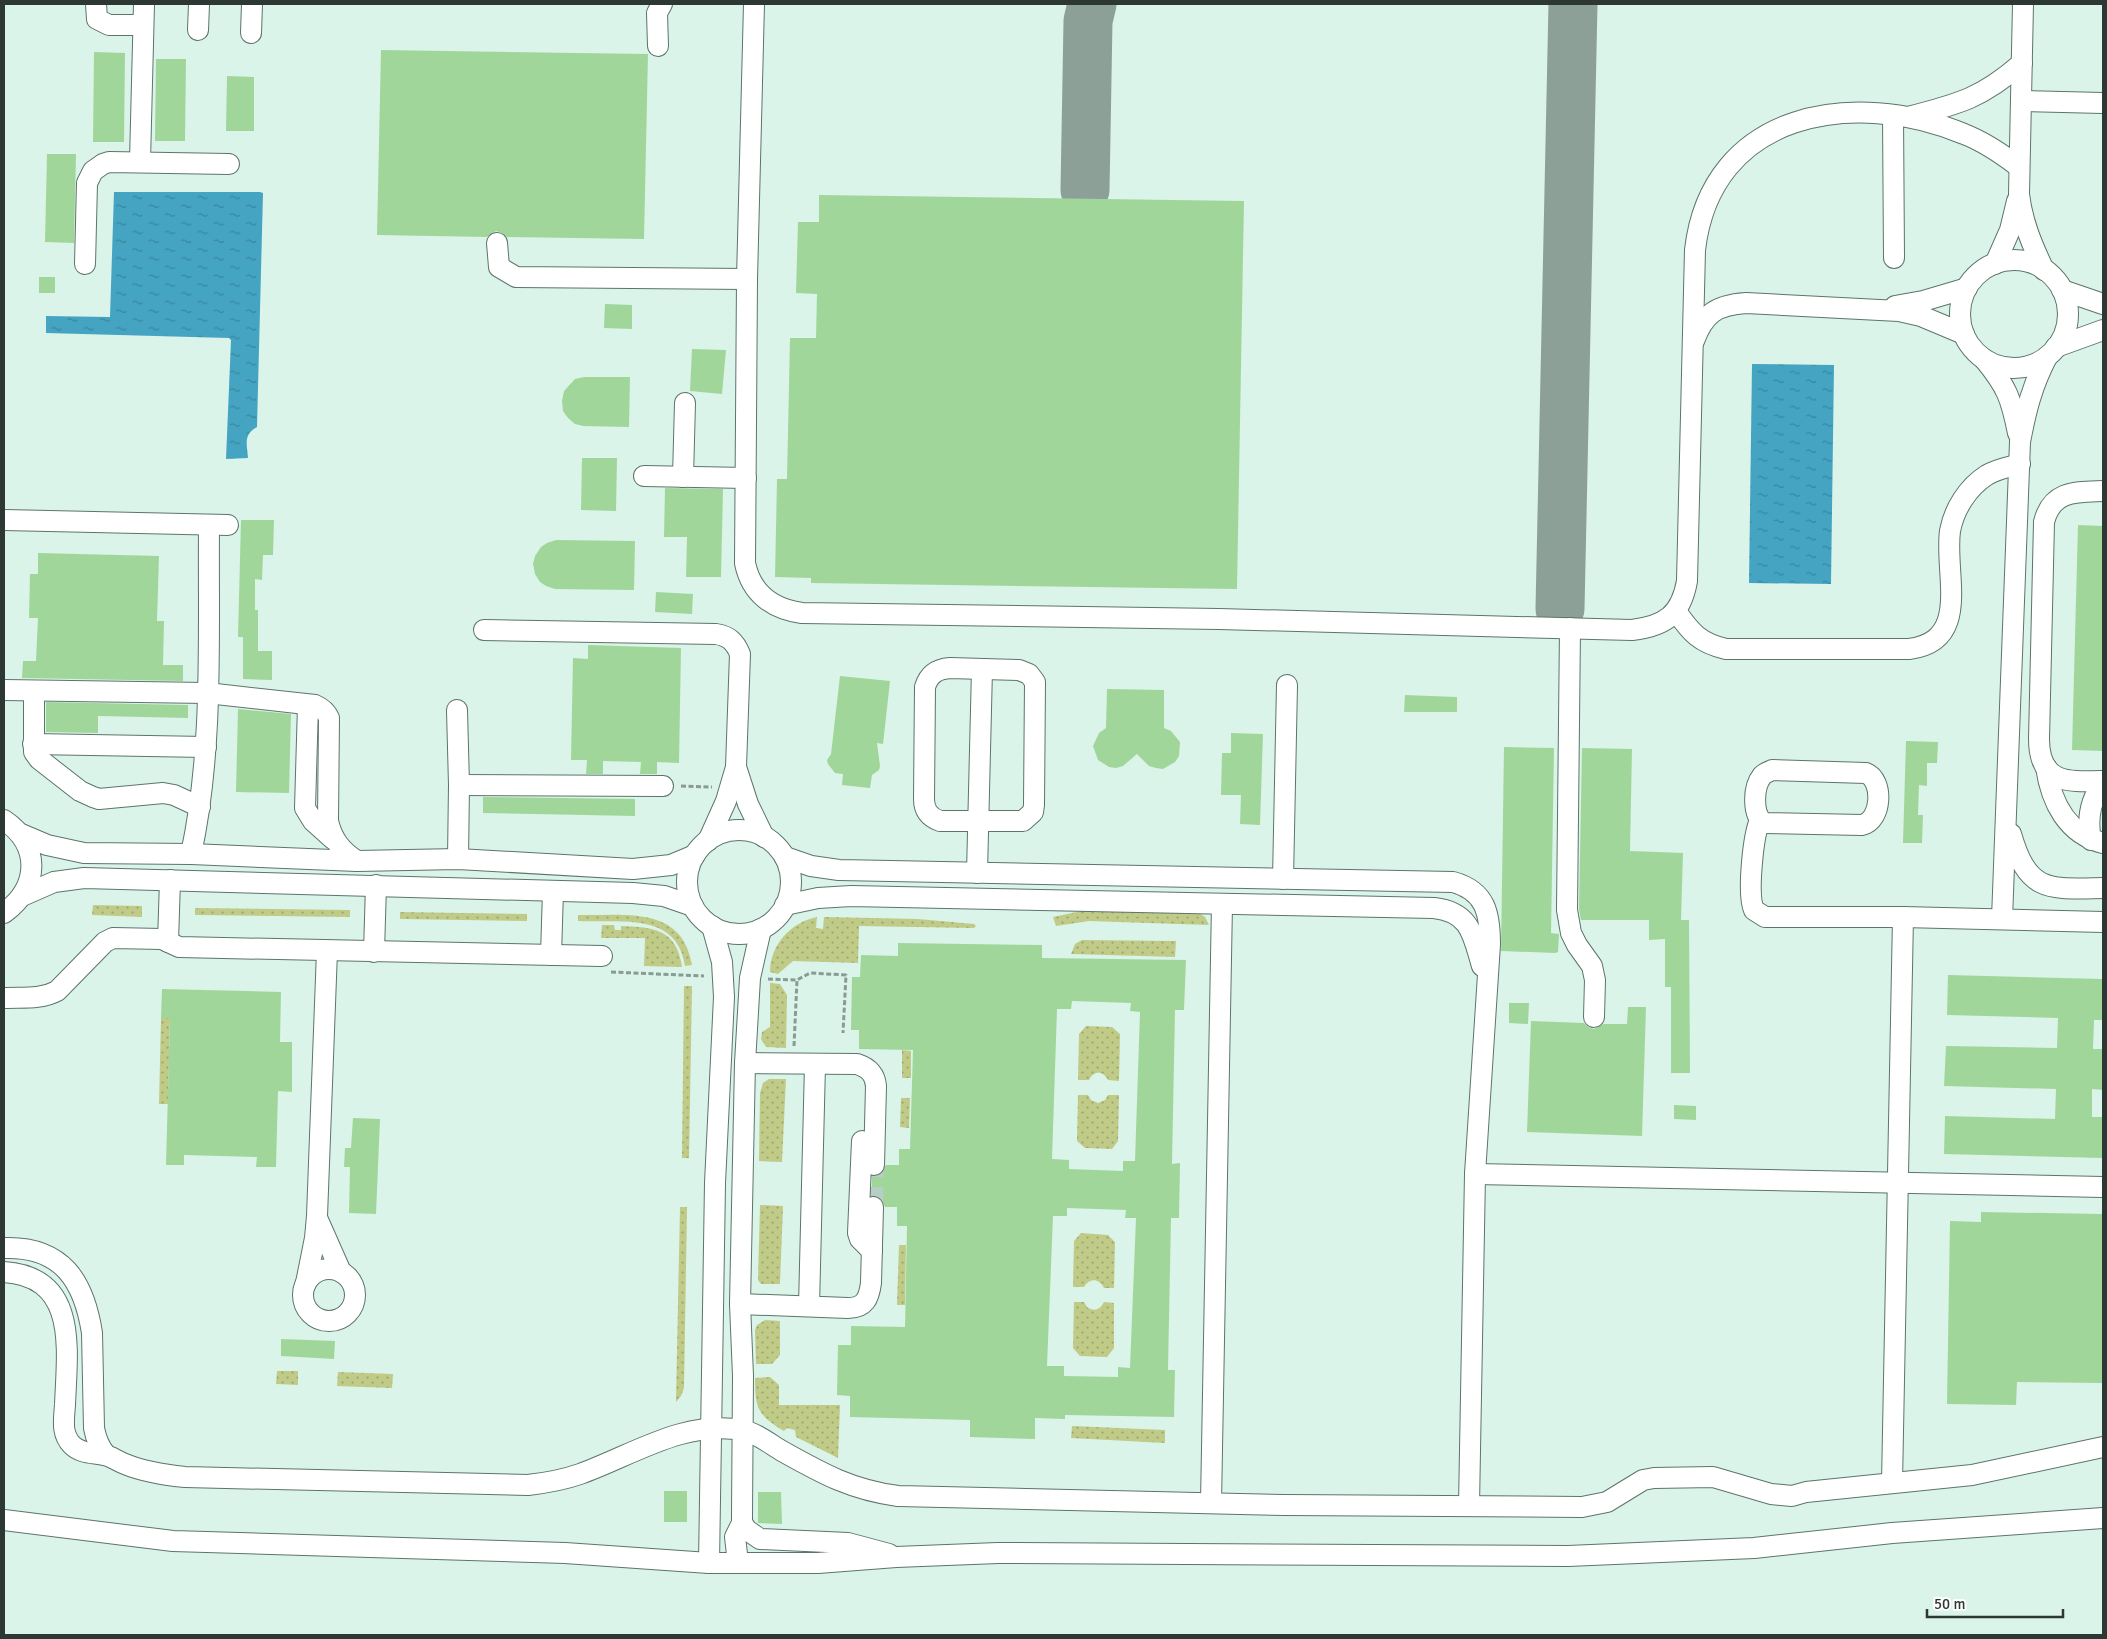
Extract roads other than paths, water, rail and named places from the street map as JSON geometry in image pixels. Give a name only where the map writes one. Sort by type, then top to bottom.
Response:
[{"type":"street","points":[[96,4],[97,18],[104,24],[143,25]]},
{"type":"street","points":[[140,162],[144,4]]},
{"type":"street","points":[[198,30],[199,4]]},
{"type":"street","points":[[251,33],[252,4]]},
{"type":"street","points":[[658,46],[657,13],[662,4]]},
{"type":"street","points":[[754,4],[746,279],[744,552],[747,572],[756,590],[766,600],[789,611],[829,614],[1043,615],[1632,630],[1651,628],[1665,621],[1676,611],[1684,597],[1689,564],[1691,351],[1696,233],[1707,199],[1726,170],[1738,156],[1766,135],[1798,121],[1814,116],[1837,114],[1899,116],[1950,106],[1980,95],[2022,63]]},
{"type":"street","points":[[2023,4],[2019,194],[2028,232],[2044,270]]},
{"type":"street","points":[[2022,101],[2103,103]]},
{"type":"street","points":[[1899,116],[1964,134],[2001,153],[2019,167]]},
{"type":"street","points":[[1894,258],[1899,116]]},
{"type":"street","points":[[85,264],[87,183],[93,171],[103,164],[140,162],[229,164]]},
{"type":"street","points":[[1995,264],[2010,230],[2019,194]]},
{"type":"street","points":[[498,243],[499,267],[516,277],[746,279]]},
{"type":"street","points":[[2002,919],[2020,442],[2026,408],[2034,383],[2064,334],[2067,320],[2067,305],[2062,290],[2054,279],[2044,270],[2033,264],[2007,261],[1995,264],[1974,278],[1967,288],[1961,303],[1960,319],[1964,334],[1972,348],[1984,359],[2001,380],[2010,398],[2020,442]]},
{"type":"street","points":[[1881,309],[1923,301],[1967,288]]},
{"type":"street","points":[[2062,290],[2103,304]]},
{"type":"street","points":[[1691,351],[1702,322],[1719,308],[1746,302],[1881,309],[1921,316],[1964,334]]},
{"type":"street","points":[[1984,359],[1999,366],[2015,368],[2032,365],[2052,352],[2103,330]]},
{"type":"street","points":[[683,477],[685,403]]},
{"type":"street","points":[[1676,611],[1696,637],[1711,645],[1726,649],[1909,649],[1922,647],[1938,637],[1948,621],[1951,608],[1950,532],[1954,515],[1962,499],[1987,475],[2020,464]]},
{"type":"street","points":[[644,476],[746,478]]},
{"type":"street","points":[[2097,842],[2089,823],[2091,805],[2103,782],[2068,782],[2052,774],[2041,759],[2039,744],[2044,522],[2049,508],[2064,495],[2078,492],[2103,491]]},
{"type":"street","points":[[4,520],[219,525],[207,694],[206,747],[200,807],[192,854]]},
{"type":"street","points":[[1570,628],[1567,910],[1571,933],[1592,966],[1595,980],[1594,1017]]},
{"type":"street","points":[[484,630],[724,636],[737,646],[740,654],[736,766],[731,787],[688,875],[688,885],[693,906]]},
{"type":"street","points":[[942,669],[1024,671],[1033,677],[1035,682],[1033,812],[1023,821],[978,822],[940,821],[926,812],[924,799],[926,687],[930,676],[942,669]]},
{"type":"street","points":[[977,873],[982,669]]},
{"type":"street","points":[[1283,879],[1287,685]]},
{"type":"street","points":[[4,690],[207,694],[315,705],[325,711],[329,718],[328,821],[333,839],[348,855],[357,861]]},
{"type":"street","points":[[34,691],[34,752],[39,759],[80,791],[99,799],[163,793],[174,795],[200,807]]},
{"type":"street","points":[[457,710],[458,859]]},
{"type":"street","points":[[33,744],[206,747]]},
{"type":"street","points":[[736,766],[748,804],[764,837]]},
{"type":"street","points":[[2046,767],[2050,790],[2062,814],[2071,826],[2097,842]]},
{"type":"street","points":[[1760,820],[1768,824],[1866,824],[1875,814],[1878,785],[1874,777],[1866,773],[1772,770],[1762,776],[1758,782],[1756,812],[1760,820],[1755,834],[1750,899],[1754,910],[1758,914],[1771,917],[1903,917],[2103,922]]},
{"type":"street","points":[[459,785],[663,786]]},
{"type":"street","points":[[2006,818],[2019,860],[2034,879],[2046,886],[2063,889],[2103,888]]},
{"type":"street","points":[[4,820],[21,834],[46,845],[84,853],[192,854],[357,861],[458,859],[633,869],[671,865],[702,848],[716,836],[735,830],[755,833],[772,842],[785,857],[791,876],[791,886],[785,905],[779,915],[761,929],[741,934],[721,931],[712,926],[693,906],[671,898],[648,894],[376,885],[71,879],[43,886],[22,896]]},
{"type":"street","points":[[4,913],[14,906],[22,896],[30,876],[30,854],[21,834]]},
{"type":"street","points":[[785,857],[811,866],[838,870],[1453,882],[1470,888],[1482,901],[1489,919],[1490,944],[1486,977],[1474,1174],[1469,1506]]},
{"type":"street","points":[[168,942],[170,880]]},
{"type":"street","points":[[374,952],[376,885]]},
{"type":"street","points":[[551,955],[553,891]]},
{"type":"street","points":[[785,905],[818,898],[851,896],[1443,909],[1458,916],[1470,928],[1477,943],[1486,977]]},
{"type":"street","points":[[1211,1504],[1222,904]]},
{"type":"street","points":[[1892,1483],[1903,917]]},
{"type":"street","points":[[709,1563],[715,1183],[724,997],[722,962],[712,926]]},
{"type":"street","points":[[738,1563],[735,1537],[742,1523],[743,1376],[740,1304],[745,1063],[750,978],[761,929]]},
{"type":"street","points":[[4,998],[50,995],[105,942],[113,938],[158,938],[179,947],[326,952],[602,956]]},
{"type":"street","points":[[317,1216],[341,1272],[353,1284],[355,1300],[347,1314],[333,1322],[316,1319],[305,1307],[303,1299],[311,1261],[317,1216],[326,952]]},
{"type":"street","points":[[745,1063],[858,1064],[869,1070],[876,1080],[874,1165]]},
{"type":"street","points":[[809,1306],[815,1065]]},
{"type":"street","points":[[872,1251],[860,1239],[858,1233],[861,1144],[862,1140],[875,1126]]},
{"type":"street","points":[[1474,1174],[2103,1187]]},
{"type":"street","points":[[715,1183],[743,1184]]},
{"type":"street","points":[[740,1304],[854,1308],[863,1304],[867,1300],[870,1290],[873,1207]]},
{"type":"street","points":[[4,1248],[38,1252],[64,1265],[76,1283],[87,1307],[92,1333],[94,1428],[100,1449],[106,1455]]},
{"type":"street","points":[[306,1283],[310,1276],[325,1269],[341,1272]]},
{"type":"street","points":[[4,1272],[16,1273],[33,1279],[53,1295],[64,1318],[66,1355],[64,1427],[65,1433],[72,1444],[78,1449],[106,1455],[144,1471],[185,1477],[528,1485],[581,1474],[678,1434],[710,1430],[742,1430],[753,1434],[835,1480],[882,1494],[1211,1504],[1594,1505],[1607,1502],[1643,1480],[1654,1478],[1713,1477],[1781,1496],[1972,1475],[2103,1447]]},
{"type":"street","points":[[66,1355],[93,1355]]},
{"type":"street","points":[[4,1520],[173,1541],[564,1553],[709,1563],[827,1563],[896,1557],[998,1553],[1559,1556],[1640,1554],[1754,1548],[1922,1530],[2103,1518]]},
{"type":"street","points":[[742,1523],[747,1530],[760,1538],[848,1543],[896,1557]]},
{"type":"water","points":[[114,192],[263,193],[257,427],[248,437],[248,458],[226,459],[231,340],[229,338],[46,333],[46,316],[110,317]]},
{"type":"water","points":[[1752,364],[1834,365],[1831,584],[1749,583]]},
{"type":"tunnel","points":[[873,1207],[874,1165]]}]
